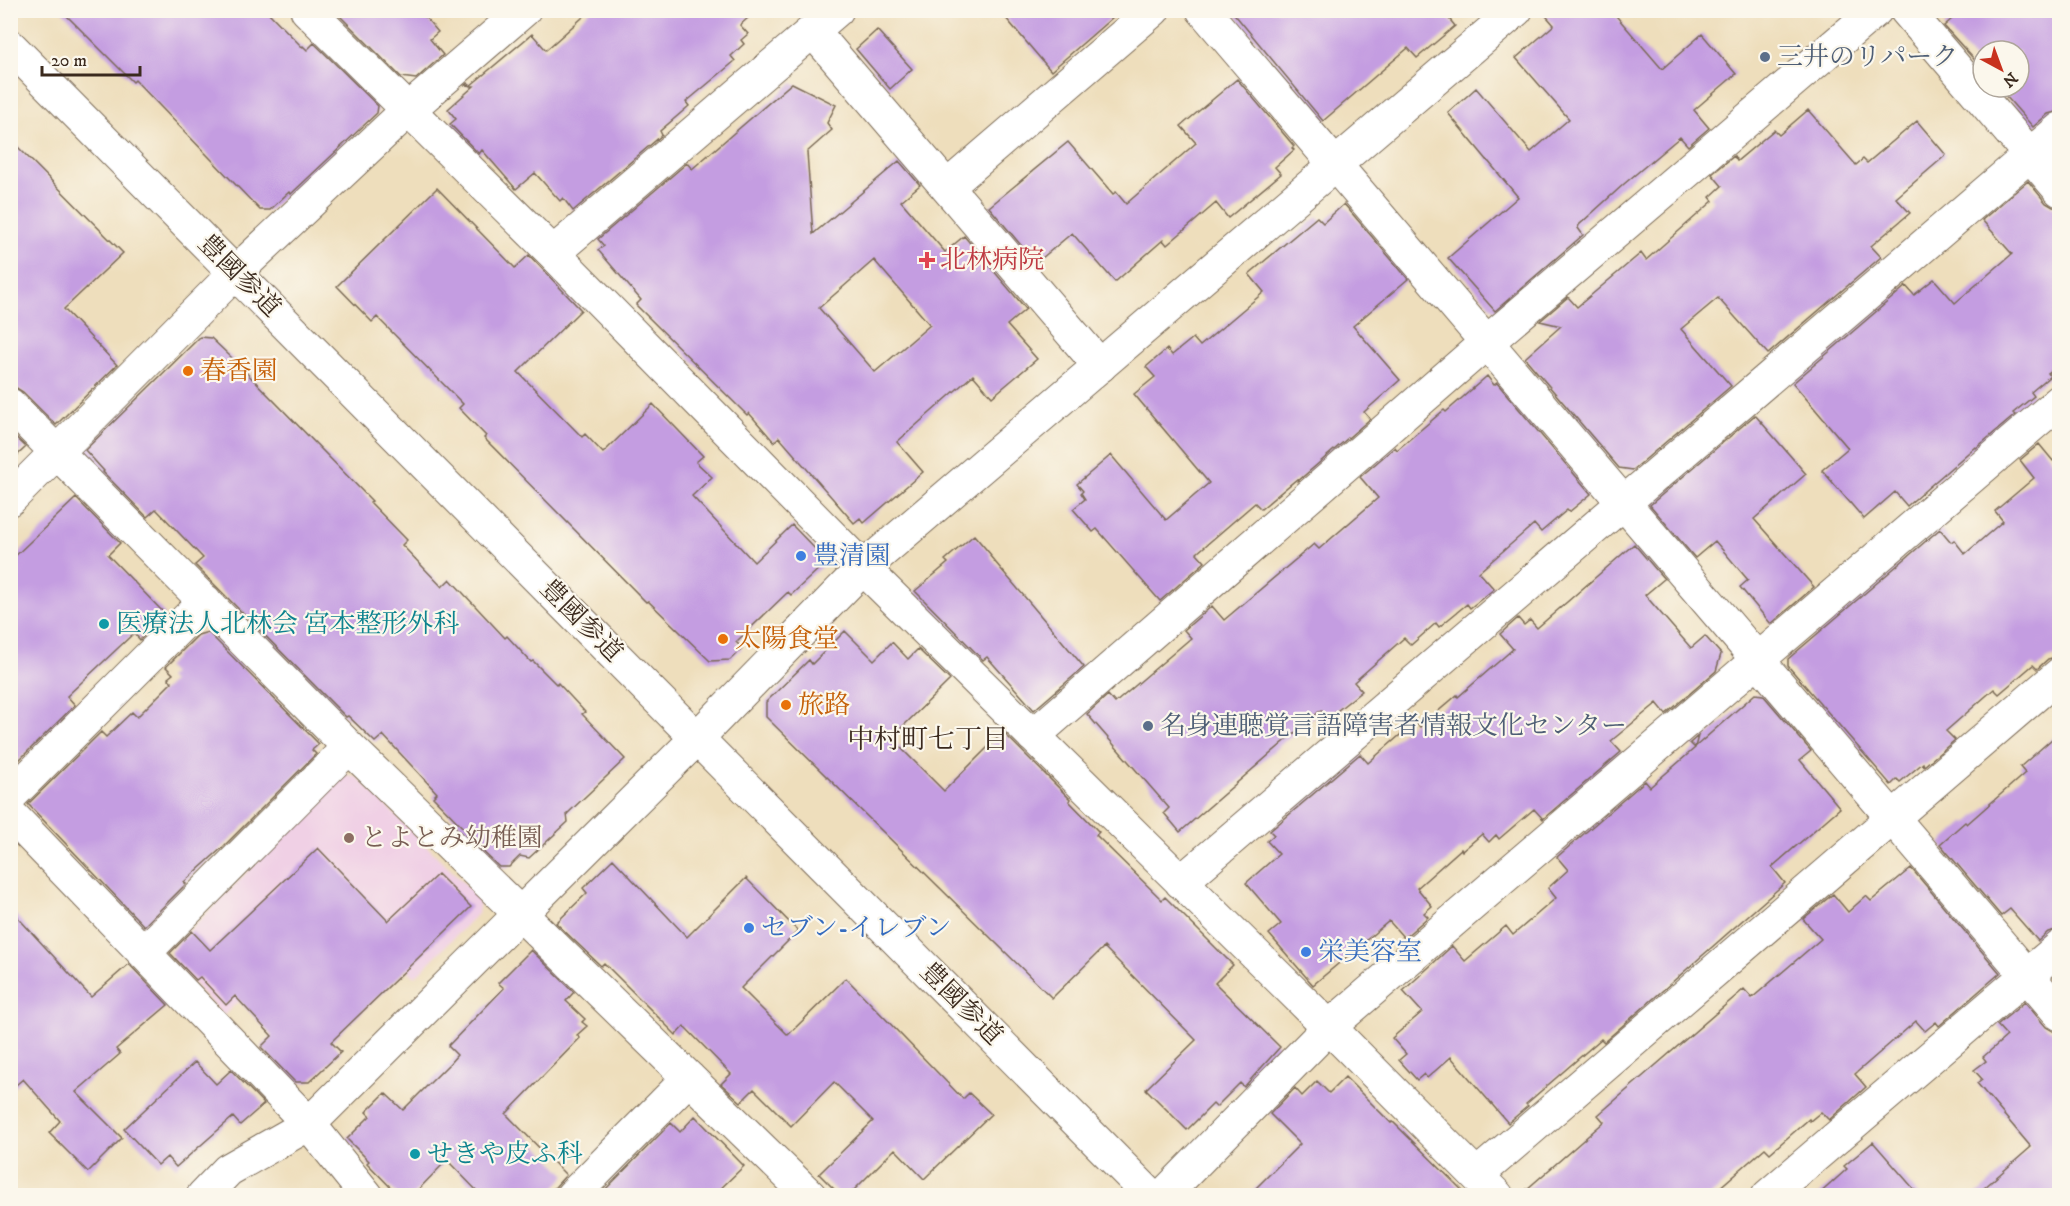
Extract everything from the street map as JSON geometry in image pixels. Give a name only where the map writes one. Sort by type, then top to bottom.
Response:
[{"type":"street","points":[[307,10],[553,253],[863,568],[1487,1185],[1893,816],[2060,674]]},
{"type":"street","points":[[10,499],[236,273],[408,110],[524,10]]},
{"type":"street","points":[[946,187],[1153,10]]},
{"type":"street","points":[[1203,10],[2060,1014]]},
{"type":"street","points":[[203,1196],[228,1170],[309,1124],[697,738],[863,568],[1516,10]]},
{"type":"street","points":[[1033,736],[1487,342],[1876,10]]},
{"type":"street","points":[[1906,10],[2060,190]]},
{"type":"street","points":[[553,253],[825,21],[946,187],[1100,366]]},
{"type":"street","name":"豊國参道","points":[[10,46],[1151,1196]]},
{"type":"street","points":[[1181,882],[2060,129]]},
{"type":"street","points":[[1162,1196],[1329,1027],[2060,401]]},
{"type":"street","points":[[10,405],[349,747],[810,1196]]},
{"type":"street","points":[[10,796],[205,601]]},
{"type":"street","points":[[145,952],[349,747]]},
{"type":"street","points":[[10,813],[309,1124],[367,1196]]},
{"type":"street","points":[[1768,1196],[2060,947]]},
{"type":"street","points":[[572,1196],[688,1078]]},
{"type":"shaded area","name":"とよとみ幼稚園","points":[[343,774],[357,777],[480,899],[478,913],[415,977],[342,902],[223,1016],[171,959],[171,950]]},
{"type":"building","points":[[61,10],[266,10],[302,47],[307,50],[314,43],[378,106],[377,113],[291,194],[289,192],[270,210],[260,210],[135,80],[133,82]]},
{"type":"building","points":[[346,10],[419,10],[438,32],[430,39],[443,55],[416,79],[401,77],[340,16]]},
{"type":"building","points":[[591,10],[757,10],[740,25],[748,34],[741,40],[744,44],[731,56],[735,61],[686,102],[689,106],[660,131],[662,135],[573,211],[563,198],[560,201],[535,173],[516,189],[482,150],[479,154],[450,124],[456,119],[448,109],[474,86],[470,86],[532,34],[546,50]]},
{"type":"building","points":[[999,10],[1121,10],[1051,71]]},
{"type":"building","points":[[1231,10],[1442,10],[1455,26],[1417,58],[1408,48],[1323,121]]},
{"type":"building","points":[[1541,10],[1611,10],[1662,69],[1702,34],[1736,74],[1694,110],[1709,128],[1688,146],[1680,137],[1624,184],[1579,225],[1578,228],[1583,235],[1495,311],[1448,258],[1518,197],[1448,113],[1476,88],[1531,152],[1569,119],[1516,58],[1554,25]]},
{"type":"building","points":[[1962,10],[2060,10],[2060,111],[2048,114],[2033,127],[2008,99],[2031,99],[2031,39],[1971,39],[1971,56],[1944,26]]},
{"type":"building","points":[[877,30],[912,69],[890,89],[856,49]]},
{"type":"building","points":[[1237,79],[1294,146],[1292,148],[1294,150],[1275,167],[1281,174],[1228,218],[1216,203],[1167,245],[1163,240],[1115,282],[1072,233],[1036,263],[989,207],[1068,142],[1113,194],[1116,192],[1126,204],[1196,143],[1181,126]]},
{"type":"building","points":[[792,83],[836,105],[827,123],[832,130],[807,152],[813,234],[899,161],[920,185],[901,201],[945,252],[964,236],[1026,309],[1007,325],[1037,359],[992,397],[973,375],[897,442],[923,472],[864,523],[860,518],[854,523],[779,437],[774,442],[749,413],[747,415],[636,305],[641,300],[598,250],[604,246],[598,239],[687,163],[692,169]],"holes":[[[874,260],[930,325],[875,372],[819,308]]]},
{"type":"building","points":[[1808,110],[1856,165],[1863,159],[1867,163],[1917,121],[1946,155],[1896,198],[1910,213],[1871,246],[1881,257],[1768,354],[1718,298],[1681,329],[1731,386],[1633,470],[1619,468],[1525,358],[1561,326],[1540,321],[1568,297],[1577,307],[1641,253],[1646,260],[1713,201],[1710,197],[1722,186],[1712,174],[1734,156],[1737,161],[1774,130],[1779,135]]},
{"type":"building","points":[[10,139],[123,253],[64,309],[117,365],[56,425],[23,392],[10,387]]},
{"type":"building","points":[[2028,181],[2046,203],[2060,208],[2060,364],[2048,373],[2050,376],[2031,392],[2034,396],[2013,413],[2015,415],[1907,506],[1895,492],[1864,519],[1822,470],[1848,448],[1793,383],[1906,286],[1914,295],[1934,279],[1955,303],[2012,254],[1982,220]]},
{"type":"building","points":[[437,188],[515,268],[529,255],[581,310],[518,372],[582,437],[585,434],[603,453],[653,404],[703,456],[696,462],[712,477],[692,496],[754,562],[792,525],[822,556],[822,566],[791,595],[788,592],[736,642],[742,648],[730,660],[710,661],[648,601],[646,602],[484,438],[486,436],[459,408],[463,404],[377,317],[372,322],[337,286]]},
{"type":"building","points":[[1344,204],[1408,279],[1353,326],[1400,380],[1364,412],[1370,419],[1298,481],[1297,479],[1261,509],[1255,503],[1197,553],[1205,562],[1160,601],[1097,529],[1093,532],[1073,509],[1085,499],[1081,493],[1083,491],[1077,484],[1111,455],[1166,520],[1209,483],[1134,394],[1155,377],[1146,367],[1167,349],[1172,355],[1193,338],[1200,346],[1264,292],[1249,274],[1317,217],[1323,223]]},
{"type":"building","points":[[200,337],[211,338],[230,356],[372,501],[370,502],[407,540],[402,545],[442,587],[450,579],[505,638],[507,636],[531,662],[533,661],[557,685],[558,683],[585,712],[582,714],[625,759],[567,814],[568,822],[529,858],[520,856],[509,867],[499,867],[472,841],[474,839],[433,797],[437,793],[383,735],[375,742],[348,716],[346,717],[195,565],[203,558],[156,509],[147,517],[85,450]]},
{"type":"building","points":[[1487,376],[1494,385],[1497,383],[1591,494],[1541,532],[1534,524],[1479,572],[1494,589],[1470,608],[1467,604],[1439,627],[1436,623],[1411,645],[1404,638],[1354,682],[1362,691],[1328,718],[1321,710],[1180,832],[1164,813],[1169,808],[1087,714],[1108,695],[1115,703],[1191,638],[1184,630],[1212,606],[1224,620],[1314,544],[1319,549],[1378,498],[1360,477],[1395,447],[1397,450],[1444,410],[1446,412]]},
{"type":"building","points":[[1755,415],[1806,474],[1754,519],[1814,587],[1771,624],[1740,587],[1748,580],[1715,541],[1695,558],[1650,505]]},
{"type":"building","points":[[10,432],[26,447],[10,462]]},
{"type":"building","points":[[2039,444],[2053,461],[2060,455],[2060,656],[2048,659],[2037,669],[2033,665],[1999,694],[1994,689],[1946,731],[1955,740],[1924,766],[1923,763],[1900,782],[1897,779],[1891,785],[1788,666],[1788,659],[1940,529],[1951,542],[1954,540],[1965,554],[2003,521],[1995,511],[2034,478],[2020,460]]},
{"type":"building","points":[[76,498],[120,543],[108,555],[165,614],[140,640],[134,633],[67,696],[75,705],[18,761],[10,753],[10,561]]},
{"type":"building","points":[[974,535],[1084,667],[1034,710],[987,657],[983,660],[915,591],[948,563],[945,560]]},
{"type":"building","points":[[1634,544],[1664,579],[1645,595],[1691,648],[1705,636],[1721,654],[1716,671],[1666,714],[1657,703],[1611,741],[1621,752],[1543,819],[1534,809],[1499,839],[1496,835],[1489,842],[1482,834],[1462,851],[1461,849],[1417,888],[1432,906],[1424,913],[1428,917],[1404,938],[1389,921],[1313,985],[1269,934],[1281,924],[1246,883],[1279,854],[1267,841],[1274,835],[1270,831],[1360,754],[1368,763],[1415,722],[1420,727],[1457,695],[1458,697],[1513,649],[1500,634],[1518,618],[1524,625],[1530,620],[1537,628]]},
{"type":"building","points":[[845,631],[874,660],[892,642],[908,659],[918,649],[950,680],[891,738],[944,791],[1003,732],[1070,799],[1069,801],[1099,832],[1096,835],[1162,900],[1165,897],[1233,965],[1215,983],[1280,1047],[1244,1087],[1240,1083],[1216,1107],[1213,1104],[1187,1130],[1146,1089],[1196,1040],[1104,947],[1052,998],[766,717],[766,702],[809,660],[812,664]]},
{"type":"building","points":[[208,632],[319,744],[312,750],[316,754],[223,847],[184,882],[186,884],[144,926],[28,804],[101,732],[106,737],[132,712],[137,717],[172,682],[168,678],[173,674],[166,667],[198,635]]},
{"type":"building","points":[[1755,694],[1763,695],[1811,751],[1800,760],[1840,808],[1772,867],[1785,883],[1604,1042],[1601,1039],[1526,1104],[1528,1106],[1508,1123],[1451,1057],[1427,1078],[1424,1074],[1417,1080],[1399,1060],[1406,1054],[1392,1038],[1422,1012],[1403,991],[1452,946],[1465,961],[1506,926],[1513,935],[1556,898],[1548,888],[1568,870],[1557,857],[1645,781],[1650,787],[1695,748],[1690,743],[1698,736],[1695,747]]},
{"type":"building","points":[[2060,732],[2060,929],[2048,932],[2038,941],[2010,909],[2001,916],[1940,844],[1965,822],[1967,824],[2025,773],[2020,767]]},
{"type":"building","points":[[318,848],[388,921],[438,874],[471,907],[331,1042],[341,1052],[309,1082],[295,1082],[261,1047],[272,1036],[235,996],[226,1005],[200,977],[196,980],[170,953],[192,931],[210,950]]},
{"type":"building","points":[[613,859],[687,937],[746,878],[798,931],[741,988],[788,1035],[846,978],[963,1099],[969,1093],[991,1114],[924,1179],[895,1149],[848,1196],[841,1196],[819,1174],[873,1121],[834,1082],[791,1126],[754,1089],[741,1102],[721,1084],[731,1074],[684,1026],[676,1035],[604,963],[601,966],[556,923],[587,893],[583,888]]},
{"type":"building","points":[[1911,868],[2000,973],[1939,1026],[1936,1022],[1925,1031],[1916,1021],[1855,1074],[1866,1087],[1829,1120],[1821,1112],[1810,1121],[1809,1119],[1770,1153],[1765,1148],[1710,1196],[1519,1196],[1604,1122],[1598,1115],[1744,989],[1752,998],[1821,939],[1803,919],[1833,894],[1848,912],[1866,896],[1871,901]]},
{"type":"building","points":[[10,909],[91,997],[129,964],[168,1005],[116,1049],[120,1054],[76,1092],[122,1138],[88,1172],[49,1133],[60,1121],[23,1079],[10,1090]]},
{"type":"building","points":[[531,950],[574,992],[566,1001],[585,1019],[582,1022],[587,1026],[577,1035],[580,1038],[506,1114],[566,1175],[547,1196],[482,1196],[447,1160],[412,1196],[399,1196],[347,1139],[370,1116],[366,1112],[385,1093],[403,1110],[450,1063],[457,1055],[448,1046],[504,988],[498,983]]},
{"type":"building","points":[[2025,1002],[2046,1027],[2060,1032],[2060,1196],[1975,1196],[2031,1147],[1977,1083],[1982,1079],[1974,1070],[1986,1061],[1983,1057],[2007,1036],[1997,1025]]},
{"type":"building","points":[[195,1062],[216,1084],[231,1070],[264,1104],[240,1125],[233,1117],[176,1167],[167,1157],[158,1165],[124,1129]]},
{"type":"building","points":[[1345,1077],[1468,1196],[1248,1196],[1300,1144],[1270,1114],[1295,1088],[1302,1096],[1317,1081],[1329,1093]]},
{"type":"building","points":[[695,1116],[744,1166],[713,1196],[599,1196],[671,1123],[680,1132]]},
{"type":"building","points":[[1873,1142],[1920,1196],[1817,1196],[1847,1169],[1844,1166]]},
{"type":"place","name":"三井のリパーク","points":[[1765,57]]},
{"type":"place","name":"北林病院","points":[[927,260]]},
{"type":"place","name":"春香園","points":[[188,371]]},
{"type":"place","name":"豊清園","points":[[801,556]]},
{"type":"place","name":"医療法人北林会 宮本整形外科","points":[[104,624]]},
{"type":"place","name":"太陽食堂","points":[[723,639]]},
{"type":"place","name":"旅路","points":[[786,705]]},
{"type":"place","name":"名身連聴覚言語障害者情報文化センター","points":[[1148,726]]},
{"type":"place","name":"とよとみ幼稚園","points":[[349,838]]},
{"type":"place","name":"セブン-イレブン","points":[[749,928]]},
{"type":"place","name":"栄美容室","points":[[1306,952]]},
{"type":"place","name":"せきや皮ふ科","points":[[415,1154]]},
{"type":"district","name":"中村町七丁目","points":[[928,740]]}]
